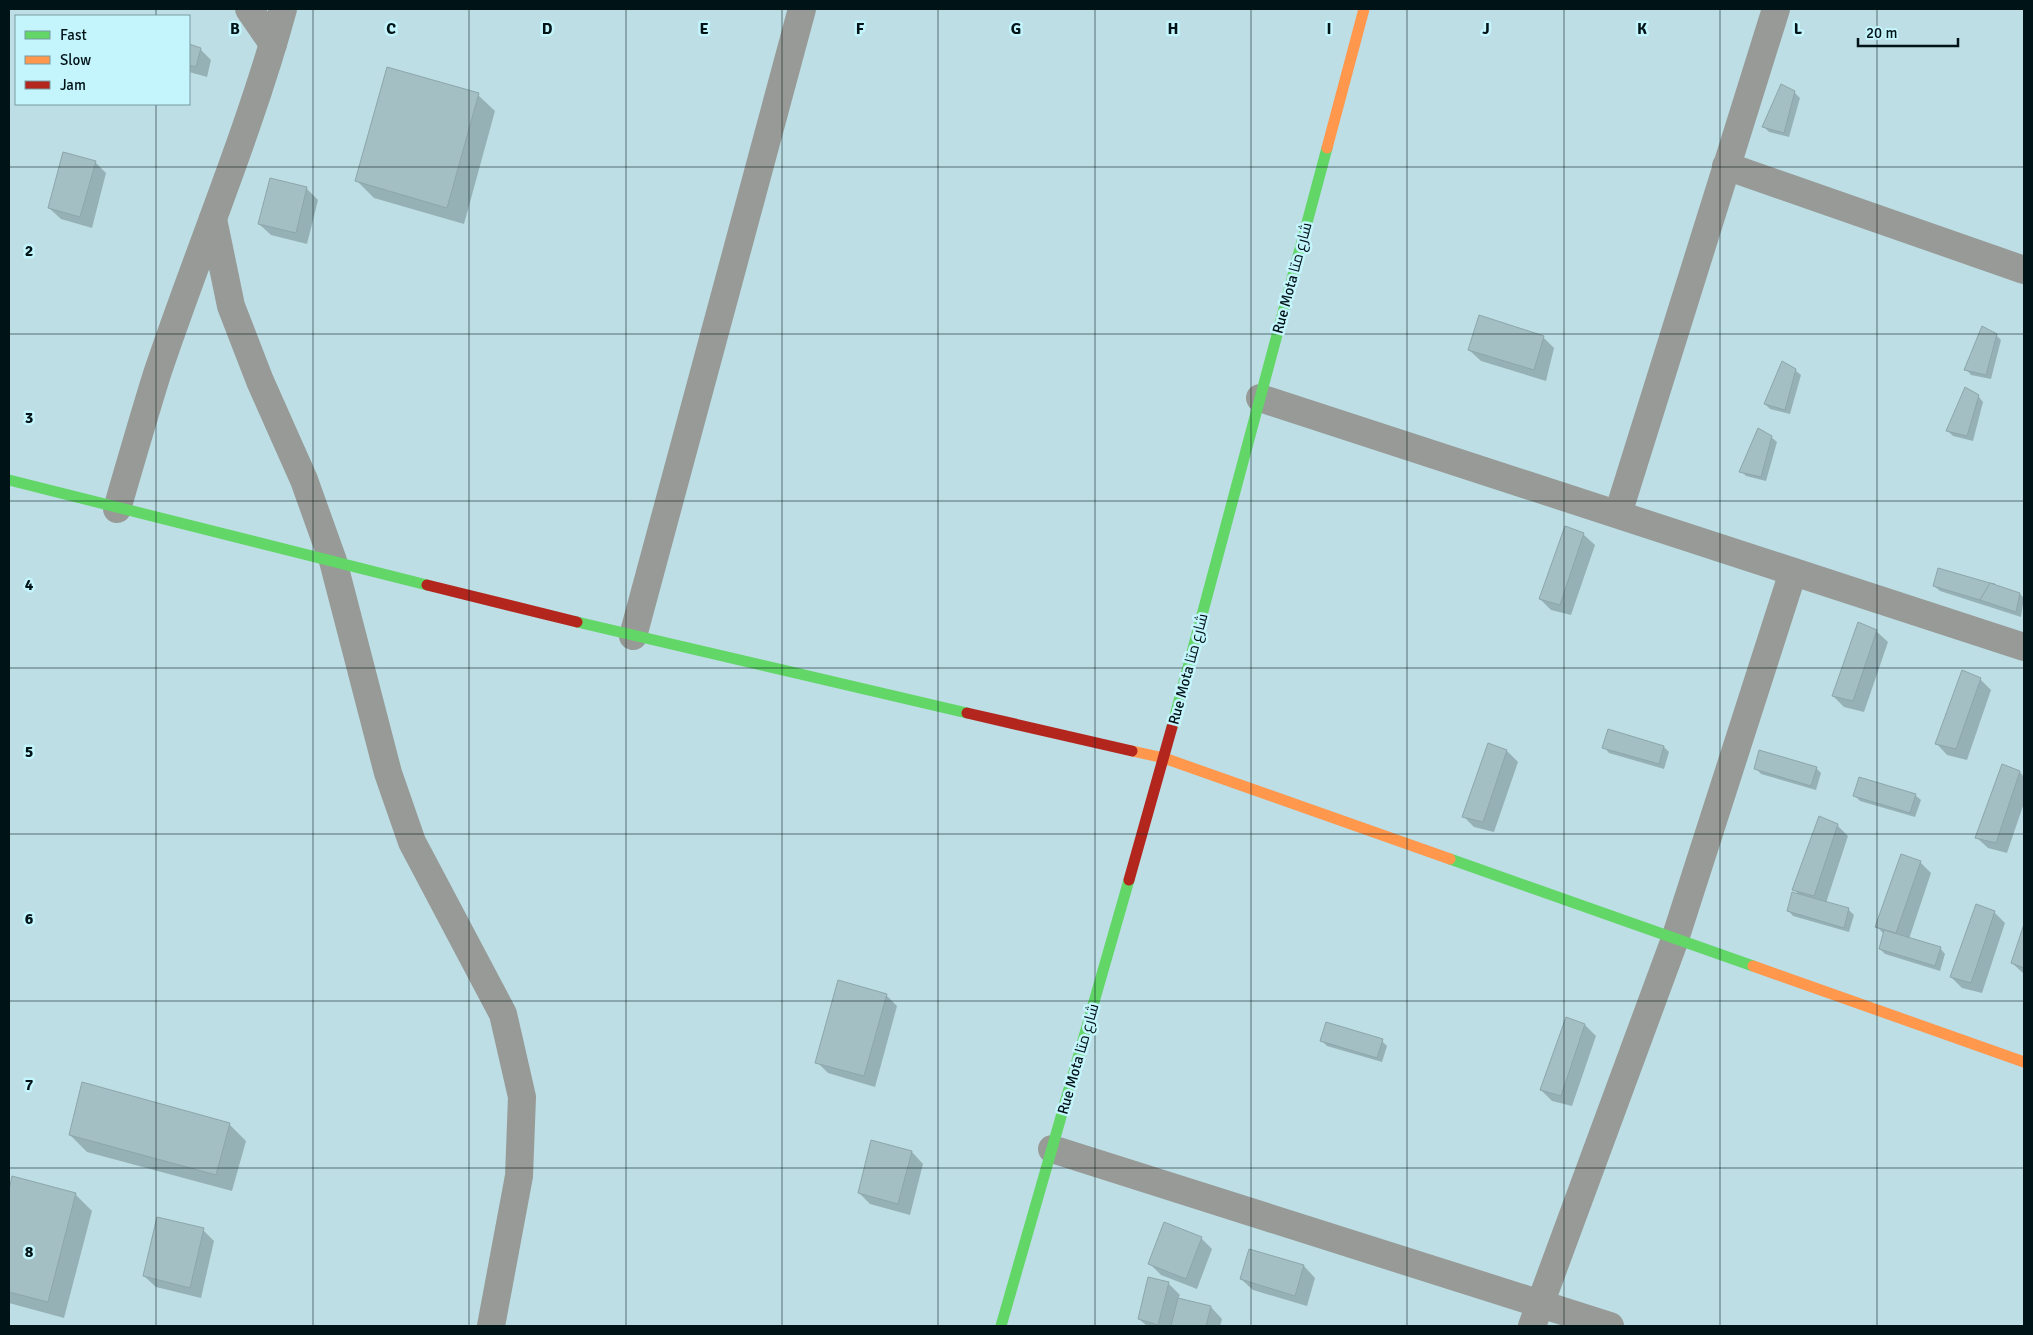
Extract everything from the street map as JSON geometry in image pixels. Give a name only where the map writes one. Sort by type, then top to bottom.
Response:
[{"type":"main road","name":"Rue Mota شارع متا","points":[[1001,1326],[1164,758],[1364,9]]},
{"type":"main road","points":[[9,480],[117,509],[634,636],[1164,758],[2024,1062]]},
{"type":"street","points":[[249,9],[273,44]]},
{"type":"street","points":[[117,509],[157,374],[213,219],[273,44],[283,9]]},
{"type":"street","points":[[634,636],[802,9]]},
{"type":"street","points":[[1618,514],[1776,9]]},
{"type":"street","points":[[1726,166],[2024,270]]},
{"type":"street","points":[[213,219],[231,306],[260,381],[304,480],[333,561],[388,773],[412,842],[503,1014],[522,1096],[519,1176],[491,1326]]},
{"type":"street","points":[[1260,398],[2024,647]]},
{"type":"street","points":[[1536,1315],[1674,939],[1793,572]]},
{"type":"street","points":[[1052,1149],[1536,1315],[1610,1326]]},
{"type":"building","points":[[190,44],[201,48],[196,67],[190,65]]},
{"type":"building","points":[[387,67],[479,93],[447,208],[355,181]]},
{"type":"building","points":[[1781,84],[1795,91],[1784,133],[1762,127]]},
{"type":"building","points":[[63,152],[96,161],[80,217],[48,208]]},
{"type":"building","points":[[270,178],[307,187],[296,233],[258,224]]},
{"type":"building","points":[[1479,315],[1544,336],[1534,370],[1468,350]]},
{"type":"building","points":[[1982,326],[1997,334],[1986,375],[1964,370]]},
{"type":"building","points":[[1782,361],[1796,369],[1785,410],[1764,404]]},
{"type":"building","points":[[1965,387],[1979,395],[1967,436],[1946,431]]},
{"type":"building","points":[[1758,428],[1772,436],[1761,477],[1739,472]]},
{"type":"building","points":[[1565,526],[1584,533],[1560,605],[1539,599]]},
{"type":"building","points":[[1938,568],[1995,584],[1980,600],[1933,586]]},
{"type":"building","points":[[1990,583],[2020,593],[2016,612],[1980,600]]},
{"type":"building","points":[[1858,622],[1877,630],[1853,701],[1832,696]]},
{"type":"building","points":[[1962,670],[1981,678],[1956,749],[1935,744]]},
{"type":"building","points":[[1608,729],[1664,746],[1659,764],[1602,748]]},
{"type":"building","points":[[1488,743],[1507,750],[1483,822],[1462,817]]},
{"type":"building","points":[[1759,750],[1817,767],[1811,786],[1754,769]]},
{"type":"building","points":[[2002,764],[2020,771],[1996,843],[1975,838]]},
{"type":"building","points":[[1859,777],[1916,794],[1910,813],[1853,796]]},
{"type":"building","points":[[1819,816],[1838,824],[1814,896],[1792,890]]},
{"type":"building","points":[[1901,854],[1921,861],[1896,933],[1875,927]]},
{"type":"building","points":[[1792,892],[1849,908],[1844,928],[1787,911]]},
{"type":"building","points":[[1976,904],[1995,911],[1971,983],[1950,977]]},
{"type":"building","points":[[2024,924],[2024,968],[2011,963]]},
{"type":"building","points":[[1884,930],[1941,947],[1935,966],[1879,949]]},
{"type":"building","points":[[838,980],[887,994],[864,1076],[815,1063]]},
{"type":"building","points":[[1566,1017],[1585,1024],[1561,1096],[1540,1090]]},
{"type":"building","points":[[1326,1022],[1383,1039],[1377,1058],[1320,1041]]},
{"type":"building","points":[[82,1082],[230,1123],[216,1175],[69,1135]]},
{"type":"building","points":[[871,1140],[912,1151],[898,1204],[858,1193]]},
{"type":"building","points":[[12,1176],[76,1193],[48,1302],[9,1292],[9,1190]]},
{"type":"building","points":[[157,1217],[204,1228],[190,1288],[143,1276]]},
{"type":"building","points":[[1164,1222],[1202,1237],[1186,1279],[1148,1264]]},
{"type":"building","points":[[1249,1249],[1304,1265],[1295,1296],[1240,1279]]},
{"type":"building","points":[[1148,1277],[1169,1282],[1158,1325],[1138,1319]]},
{"type":"building","points":[[1178,1298],[1211,1306],[1206,1326],[1171,1326]]},
{"type":"traffic: fast","points":[[1172,727],[1327,148]]},
{"type":"traffic: fast","points":[[9,480],[427,585]]},
{"type":"traffic: fast","points":[[577,622],[967,713]]},
{"type":"traffic: fast","points":[[1450,859],[1753,966]]},
{"type":"traffic: fast","points":[[1001,1326],[1129,880]]},
{"type":"traffic: slow","points":[[1327,148],[1364,9]]},
{"type":"traffic: slow","points":[[1132,751],[1164,758],[1450,859]]},
{"type":"traffic: slow","points":[[1753,966],[2024,1062]]},
{"type":"traffic: jam","points":[[427,585],[577,622]]},
{"type":"traffic: jam","points":[[967,713],[1132,751]]},
{"type":"traffic: jam","points":[[1129,880],[1172,727]]}]
